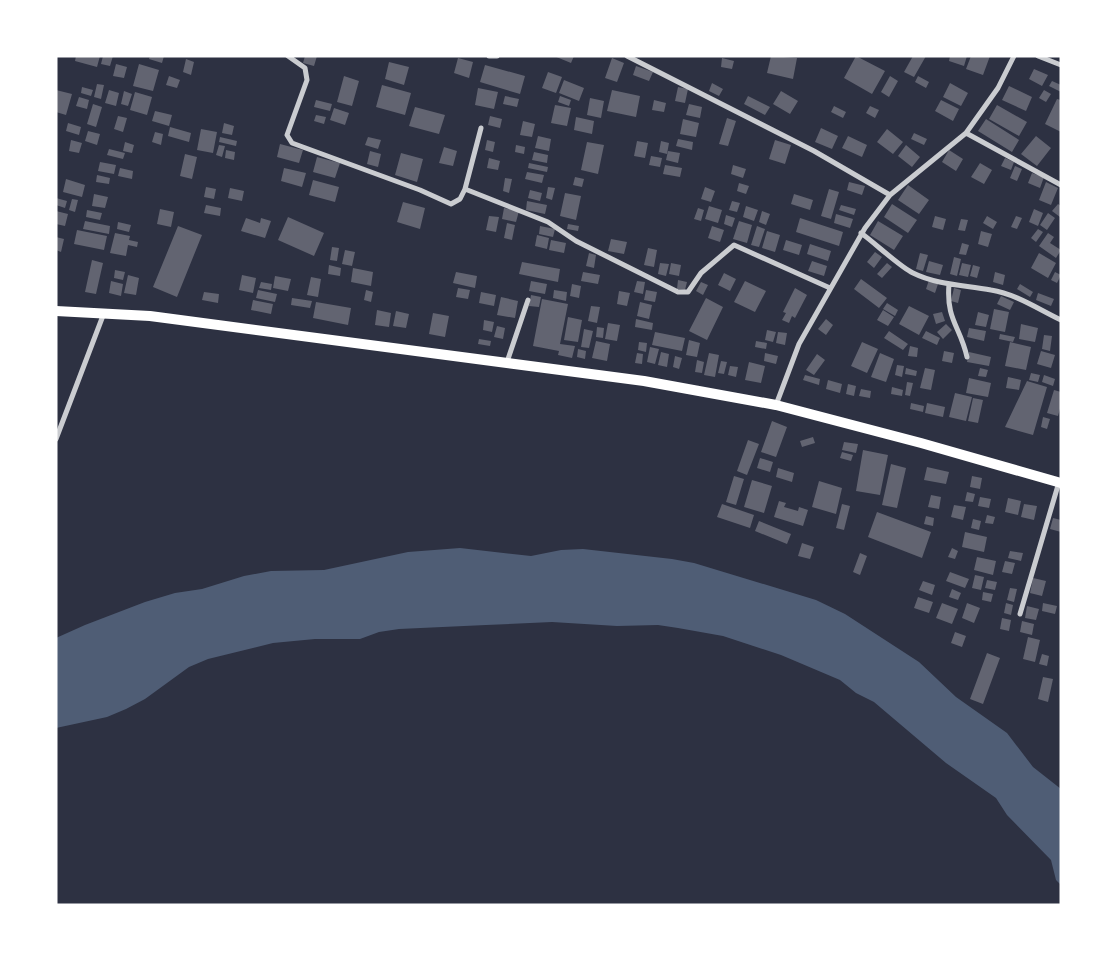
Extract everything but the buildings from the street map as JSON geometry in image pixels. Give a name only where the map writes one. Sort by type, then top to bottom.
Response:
[{"type":"main road","points":[[56,311],[104,312],[150,316],[644,381],[776,405],[922,443],[1060,483]]},
{"type":"street","points":[[288,56],[305,68],[307,80],[287,135],[292,143],[451,204],[460,199],[465,189],[481,128]]},
{"type":"street","points":[[489,56],[497,56]]},
{"type":"street","points":[[627,56],[814,151],[890,196]]},
{"type":"street","points":[[776,405],[799,344],[861,234],[890,196],[966,133],[998,88],[1014,56]]},
{"type":"street","points":[[1038,56],[1061,65]]},
{"type":"street","points":[[966,133],[1061,185]]},
{"type":"street","points":[[465,189],[548,222],[576,242],[678,292],[688,292],[701,273],[734,245],[830,288]]},
{"type":"street","points":[[861,234],[912,273],[949,284],[990,290],[1014,296],[1061,320]]},
{"type":"street","points":[[949,284],[948,302],[952,321],[967,357]]},
{"type":"street","points":[[507,362],[528,300]]},
{"type":"street","points":[[56,439],[104,312]]},
{"type":"street","points":[[1020,614],[1060,483]]},
{"type":"water","points":[[460,548],[531,556],[561,550],[583,549],[672,559],[694,563],[816,600],[845,614],[919,662],[956,697],[1007,733],[1033,767],[1061,789],[1061,885],[1056,880],[1051,860],[1007,815],[996,798],[946,763],[874,702],[856,693],[840,680],[781,655],[723,636],[678,628],[658,625],[617,626],[552,622],[399,629],[379,632],[360,639],[315,639],[273,643],[208,659],[189,667],[145,699],[126,709],[107,717],[56,728],[56,638],[85,625],[145,602],[175,593],[202,589],[244,576],[271,571],[324,570],[408,552]]}]
